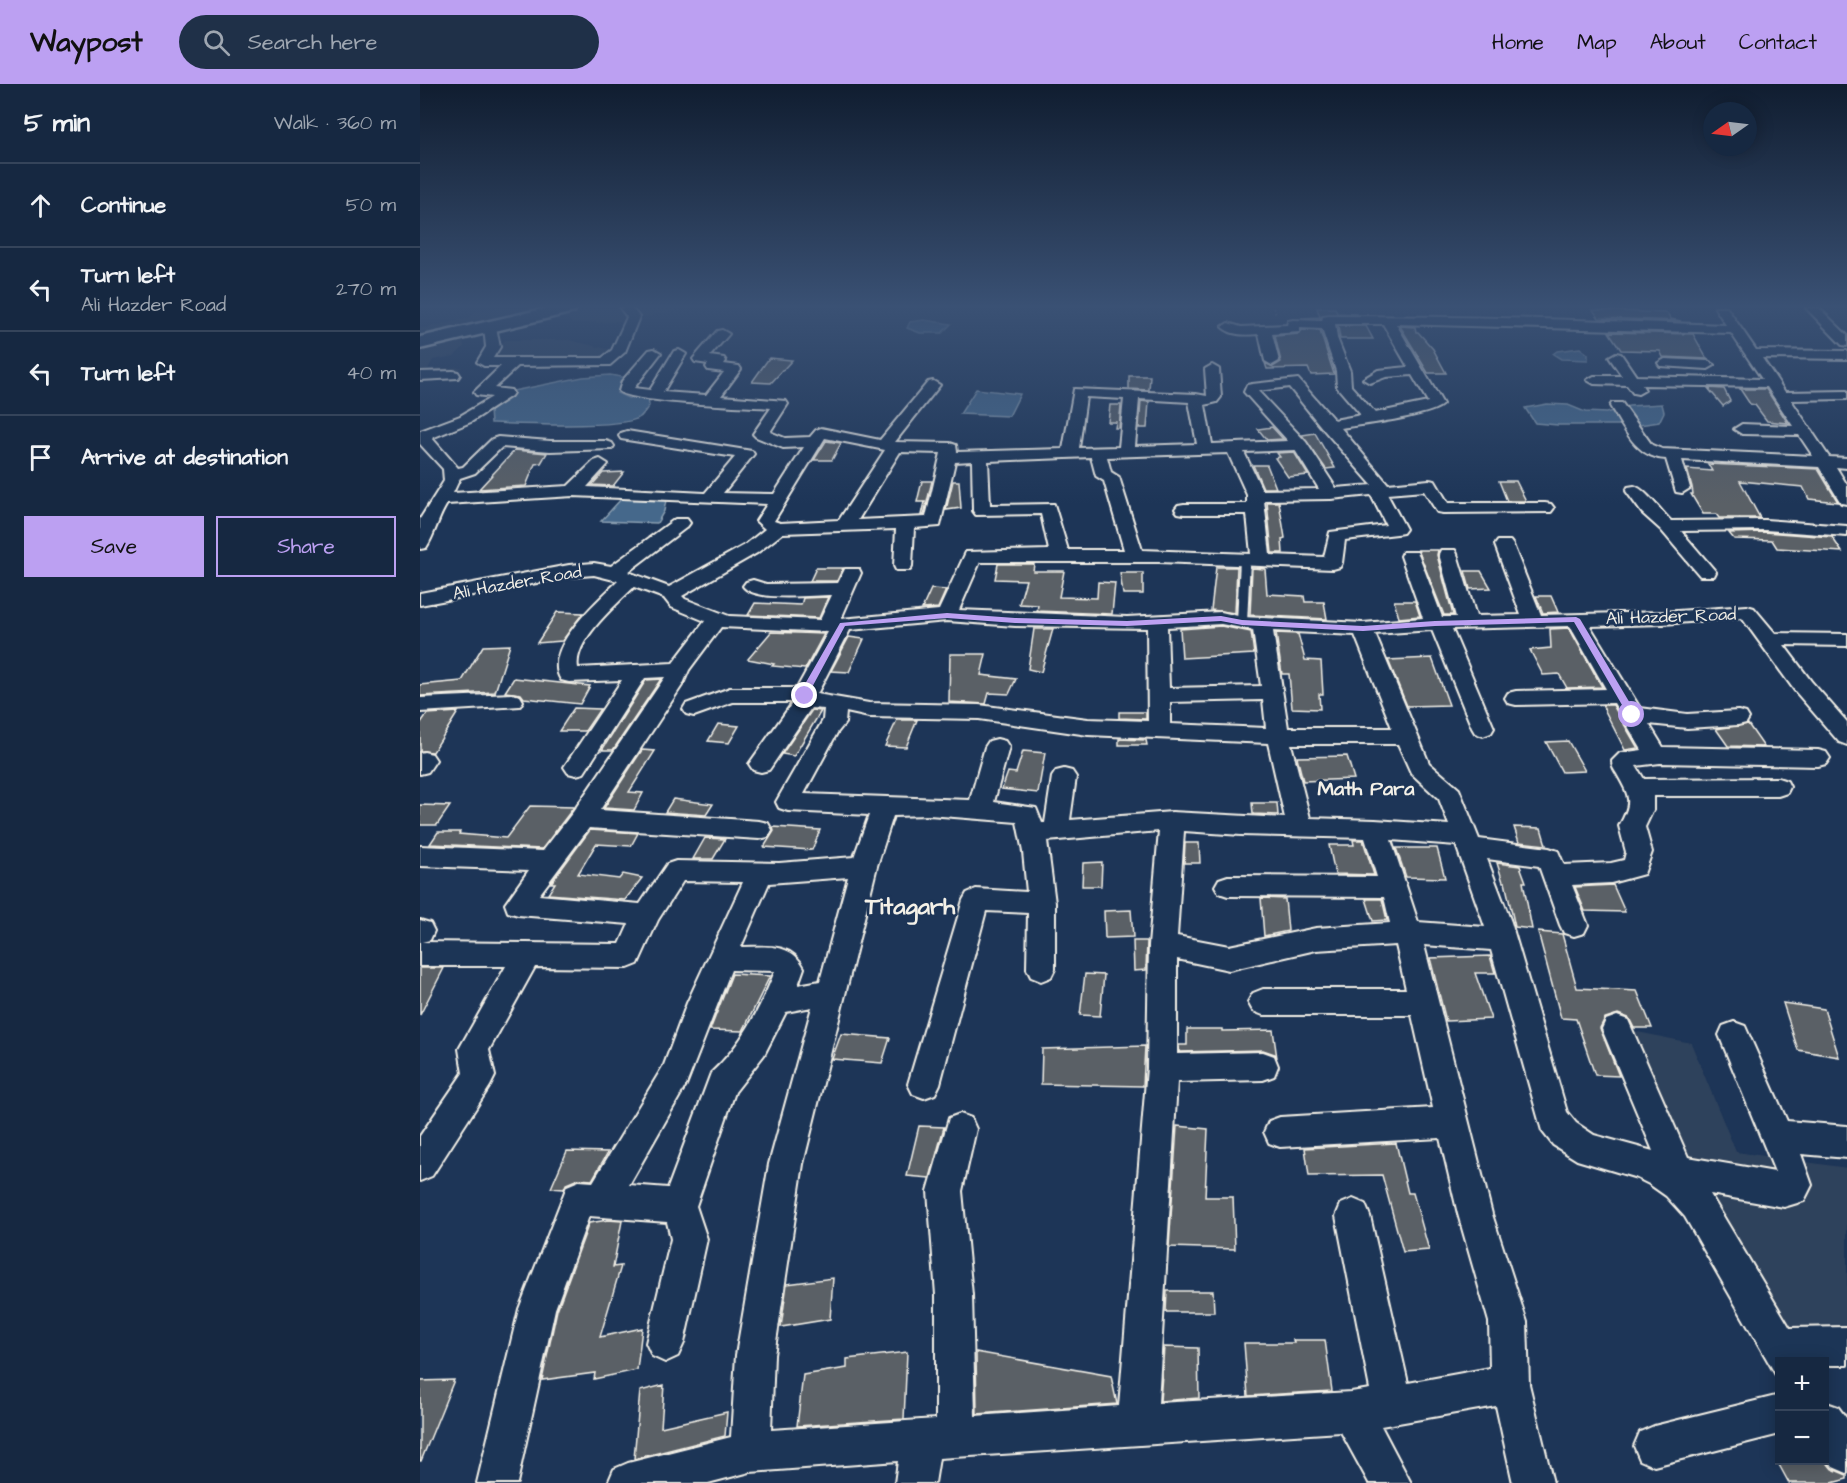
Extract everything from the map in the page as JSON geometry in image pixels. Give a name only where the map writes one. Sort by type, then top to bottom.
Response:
[{"type":"street","points":[[420,544],[428,520],[452,481],[451,469],[421,436],[463,422],[487,408],[506,393],[481,392],[502,373]]},
{"type":"street","points":[[636,373],[627,384],[626,391],[710,400],[781,404],[761,434],[783,443],[818,430],[890,446],[950,448],[934,522],[778,528],[767,524],[765,521],[780,499],[818,430]]},
{"type":"street","points":[[654,395],[667,373]]},
{"type":"street","points":[[710,400],[731,373]]},
{"type":"street","points":[[1197,402],[1214,397],[1212,373]]},
{"type":"street","points":[[1344,373],[1344,387],[1372,419]]},
{"type":"street","points":[[1370,379],[1382,373]]},
{"type":"street","points":[[1328,426],[1426,408],[1436,404],[1418,373]]},
{"type":"street","points":[[1627,373],[1635,386]]},
{"type":"street","points":[[1765,373],[1824,462],[1841,480],[1847,499]]},
{"type":"street","points":[[420,376],[453,375]]},
{"type":"street","points":[[1594,380],[1635,386],[1771,383]]},
{"type":"street","points":[[947,615],[974,556],[1135,556],[1334,563],[1336,536],[1397,529],[1380,489],[1293,382],[1252,388],[1251,392],[1300,445],[1331,494]]},
{"type":"street","points":[[844,527],[890,446],[933,385]]},
{"type":"street","points":[[1070,452],[1080,392],[1196,398],[1205,447]]},
{"type":"street","points":[[1127,450],[1132,395]]},
{"type":"street","points":[[1780,396],[1847,395]]},
{"type":"street","points":[[1617,406],[1646,448],[1659,454],[1847,463]]},
{"type":"street","points":[[1742,429],[1804,431]]},
{"type":"street","points":[[627,436],[746,454],[710,498]]},
{"type":"street","points":[[451,475],[469,470],[498,442],[550,446],[606,446]]},
{"type":"street","points":[[948,456],[1300,445]]},
{"type":"street","points":[[1234,448],[1255,502],[1253,560]]},
{"type":"street","points":[[1098,451],[1104,476],[1111,477],[1135,556]]},
{"type":"street","points":[[980,455],[982,511],[1048,508],[1060,557]]},
{"type":"street","points":[[1673,456],[1682,488]]},
{"type":"street","points":[[573,491],[600,464]]},
{"type":"street","points":[[1184,509],[1429,485],[1443,508],[1545,508]]},
{"type":"street","points":[[441,499],[573,491],[780,499]]},
{"type":"street","points":[[1634,491],[1707,572]]},
{"type":"street","points":[[679,669],[574,676],[569,675],[567,671],[570,649],[622,577],[681,523]]},
{"type":"street","points":[[903,566],[905,523]]},
{"type":"street","points":[[1667,526],[1765,525],[1847,531]]},
{"type":"street","points":[[671,594],[751,549],[778,528]]},
{"type":"street","points":[[1504,545],[1533,620]]},
{"type":"street","points":[[1448,554],[1468,623]]},
{"type":"street","points":[[1410,556],[1483,728]]},
{"type":"street","name":"Ali Hazder Road","points":[[420,598],[492,587],[569,571],[594,569],[671,594],[678,603],[726,622],[835,625],[947,615],[1015,620],[1127,623],[1221,618],[1252,623],[1363,629],[1533,620],[1663,618],[1748,612],[1769,639]]},
{"type":"street","points":[[753,586],[764,590],[848,581],[835,625],[806,697],[761,764]]},
{"type":"street","points":[[647,915],[518,904],[582,818],[672,684],[679,669],[717,619]]},
{"type":"street","points":[[1576,619],[1656,755]]},
{"type":"street","points":[[1157,621],[1159,729]]},
{"type":"street","points":[[1252,623],[1273,693],[1278,736],[1300,828]]},
{"type":"street","points":[[1363,629],[1419,767],[1450,795],[1502,939],[1553,1120],[1564,1135],[1579,1146],[1666,1170],[1784,1190],[1792,1189],[1795,1185],[1793,1175],[1734,1035]]},
{"type":"street","points":[[1769,639],[1847,640]]},
{"type":"street","points":[[1769,639],[1796,677],[1847,737]]},
{"type":"street","points":[[576,767],[638,672]]},
{"type":"street","points":[[1158,695],[1273,693]]},
{"type":"street","points":[[694,709],[730,695],[806,697],[869,710],[979,712],[1088,727],[1278,736],[1407,736]]},
{"type":"street","points":[[1516,698],[1626,706],[1687,721],[1738,718]]},
{"type":"street","points":[[420,705],[512,701]]},
{"type":"street","points":[[835,703],[834,723],[828,728],[788,802],[884,807],[930,806],[1027,814],[1045,832],[1172,821],[1375,830],[1468,841],[1549,858],[1574,925]]},
{"type":"street","points":[[980,810],[997,747]]},
{"type":"street","points":[[1556,875],[1611,873],[1635,867],[1639,852],[1632,826],[1643,813],[1643,800],[1624,766],[1624,761],[1629,758],[1651,759],[1656,755],[1818,758]]},
{"type":"street","points":[[1041,969],[1045,832],[1065,777]]},
{"type":"street","points":[[1636,788],[1778,787]]},
{"type":"street","points":[[750,1452],[755,1355],[786,1164],[864,866],[884,807]]},
{"type":"street","points":[[582,818],[759,830]]},
{"type":"street","points":[[1137,1424],[1162,1068],[1163,945],[1172,821]]},
{"type":"street","points":[[1375,830],[1407,933],[1451,1122],[1475,1214],[1508,1322],[1510,1384],[1533,1483]]},
{"type":"street","points":[[420,856],[551,861]]},
{"type":"street","points":[[420,954],[628,956],[647,915],[676,871],[760,873],[864,866]]},
{"type":"street","points":[[602,1199],[675,1075],[686,1052],[702,1003],[760,873]]},
{"type":"street","points":[[1228,886],[1394,886]]},
{"type":"street","points":[[924,1084],[976,900],[1042,903]]},
{"type":"street","points":[[1163,945],[1229,958],[1317,939],[1407,933],[1502,939]]},
{"type":"street","points":[[420,1165],[479,1076],[474,1049],[527,955]]},
{"type":"street","points":[[665,1344],[689,1239],[679,1206],[722,1083],[735,1073],[742,1063],[778,1001],[790,968],[787,962],[781,959],[722,958]]},
{"type":"street","points":[[778,1001],[833,991]]},
{"type":"street","points":[[1263,1002],[1422,1002]]},
{"type":"street","points":[[1617,1029],[1666,1170],[1697,1205],[1784,1354],[1847,1346]]},
{"type":"street","points":[[1162,1068],[1263,1066]]},
{"type":"street","points":[[1281,1132],[1451,1122]]},
{"type":"street","points":[[915,1483],[938,1437],[954,1305],[945,1191],[960,1129]]},
{"type":"street","points":[[1777,1136],[1847,1142]]},
{"type":"street","points":[[497,1483],[541,1298],[579,1198],[679,1206]]},
{"type":"street","points":[[1353,1216],[1393,1404]]},
{"type":"street","points":[[628,1483],[750,1452],[938,1437],[1351,1412],[1510,1384]]},
{"type":"street","points":[[1351,1412],[1391,1483]]},
{"type":"street","points":[[1654,1446],[1775,1415]]},
{"type":"street","points":[[1829,1427],[1847,1453]]},
{"type":"lane","points":[[1252,623],[1253,560]]},
{"type":"shaded area","points":[[610,375],[627,378],[617,393],[628,398],[648,397],[649,406],[640,417],[630,421],[593,424],[491,423],[490,410],[513,391],[583,377]]},
{"type":"shaded area","points":[[976,389],[1020,394],[1009,416],[960,414]]},
{"type":"shaded area","points":[[1547,404],[1568,405],[1585,412],[1606,413],[1629,406],[1662,404],[1664,412],[1659,422],[1639,425],[1535,423],[1525,408]]},
{"type":"shaded area","points":[[623,497],[666,500],[664,511],[657,523],[601,521]]},
{"type":"shaded area","points":[[1623,1029],[1691,1043],[1736,1152],[1847,1168],[1847,1332],[1774,1333]]},
{"type":"building","points":[[758,373],[780,373],[771,383],[752,382]]},
{"type":"building","points":[[1310,373],[1334,374],[1311,375]]},
{"type":"building","points":[[1129,376],[1150,376],[1149,390],[1129,389]]},
{"type":"building","points":[[1708,388],[1724,389],[1730,401],[1723,406]]},
{"type":"building","points":[[1740,389],[1766,389],[1788,423],[1767,421],[1755,405],[1750,404]]},
{"type":"building","points":[[1141,401],[1149,402],[1147,428],[1139,428]]},
{"type":"building","points":[[1110,405],[1121,405],[1119,428],[1115,428],[1116,422],[1108,422]]},
{"type":"building","points":[[1272,427],[1283,439],[1267,440],[1258,429]]},
{"type":"building","points":[[1315,433],[1335,468],[1326,469],[1302,435]]},
{"type":"building","points":[[826,441],[841,443],[832,460],[814,460]]},
{"type":"building","points":[[515,450],[547,453],[541,463],[535,464],[526,486],[479,489]]},
{"type":"building","points":[[1294,452],[1308,475],[1288,477],[1275,458],[1280,457],[1277,453]]},
{"type":"building","points":[[1708,464],[1818,469],[1838,502],[1809,499],[1803,487],[1740,481],[1760,518],[1719,518],[1716,514],[1703,514],[1691,494],[1693,494],[1692,487],[1687,469],[1712,471]]},
{"type":"building","points":[[1253,465],[1267,465],[1276,488],[1263,488]]},
{"type":"building","points":[[624,472],[613,486],[592,485],[603,473]]},
{"type":"building","points":[[922,481],[932,481],[924,515],[922,515],[925,502],[917,502]]},
{"type":"building","points":[[953,481],[959,481],[961,508],[946,510]]},
{"type":"building","points":[[1499,481],[1516,481],[1526,501],[1507,501]]},
{"type":"building","points":[[1267,502],[1279,502],[1285,538],[1282,539],[1283,553],[1272,553]]},
{"type":"building","points":[[1765,532],[1832,537],[1842,552],[1777,548],[1772,540],[1734,539],[1729,533]]},
{"type":"building","points":[[1418,550],[1438,550],[1437,555],[1453,615],[1444,615]]},
{"type":"building","points":[[998,564],[1034,564],[1033,571],[1064,571],[1059,597],[1097,598],[1098,582],[1115,583],[1112,614],[1037,611],[1038,605],[1019,604],[1026,580],[995,579]]},
{"type":"building","points":[[1216,567],[1237,567],[1235,613],[1211,610]]},
{"type":"building","points":[[816,568],[843,568],[837,581],[810,581]]},
{"type":"building","points":[[1252,568],[1265,569],[1267,594],[1304,596],[1305,602],[1324,602],[1327,619],[1250,615]]},
{"type":"building","points":[[1465,571],[1481,571],[1491,588],[1470,589]]},
{"type":"building","points":[[1120,573],[1143,573],[1143,594],[1123,594]]},
{"type":"building","points":[[931,589],[946,590],[938,608],[922,609]]},
{"type":"building","points":[[1536,596],[1551,596],[1558,612],[1543,613]]},
{"type":"building","points":[[828,597],[819,618],[748,615],[755,603],[801,605],[803,598]]},
{"type":"building","points":[[1394,601],[1415,601],[1420,616],[1399,618]]},
{"type":"building","points":[[557,612],[583,613],[562,641],[537,643]]},
{"type":"building","points":[[1221,626],[1251,632],[1254,654],[1182,658],[1180,629]]},
{"type":"building","points":[[1569,628],[1602,687],[1567,688],[1559,674],[1543,675],[1530,650],[1551,648],[1550,629]]},
{"type":"building","points":[[1034,629],[1053,629],[1041,672],[1028,669]]},
{"type":"building","points":[[771,632],[824,634],[805,669],[772,666],[774,664],[748,659]]},
{"type":"building","points":[[1276,633],[1298,634],[1305,660],[1321,661],[1323,694],[1319,694],[1320,709],[1292,708],[1289,674],[1282,674]]},
{"type":"building","points":[[849,637],[864,639],[849,672],[831,671]]},
{"type":"building","points":[[510,645],[495,692],[420,696],[420,685],[462,681],[483,646]]},
{"type":"building","points":[[950,654],[986,654],[981,675],[1016,679],[1009,694],[989,693],[986,704],[949,702]]},
{"type":"building","points":[[1432,658],[1449,705],[1407,706],[1388,660]]},
{"type":"building","points":[[514,678],[590,686],[580,704],[524,698],[521,694],[505,692]]},
{"type":"building","points":[[661,679],[613,750],[602,750],[646,680]]},
{"type":"building","points":[[1602,705],[1613,705],[1638,748],[1625,750]]},
{"type":"building","points":[[574,708],[600,709],[585,731],[559,731]]},
{"type":"building","points":[[812,710],[821,711],[794,756],[782,754]]},
{"type":"building","points":[[458,712],[433,752],[420,751],[420,724],[427,714]]},
{"type":"building","points":[[1119,712],[1146,712],[1146,719],[1119,718]]},
{"type":"building","points":[[897,720],[917,720],[906,747],[885,746]]},
{"type":"building","points":[[718,724],[739,726],[729,743],[708,741]]},
{"type":"building","points":[[1748,724],[1764,747],[1728,746],[1716,729]]},
{"type":"building","points":[[1119,739],[1146,740],[1147,745],[1119,745]]},
{"type":"building","points":[[1568,741],[1585,771],[1562,772],[1546,742]]},
{"type":"building","points":[[642,750],[655,751],[629,792],[643,793],[634,810],[604,808]]},
{"type":"building","points":[[1023,751],[1045,753],[1038,793],[1002,789],[1008,772],[1016,773]]},
{"type":"building","points":[[1347,756],[1354,779],[1303,781],[1297,757]]},
{"type":"building","points":[[673,799],[713,804],[706,815],[665,812]]},
{"type":"building","points":[[1252,803],[1277,803],[1278,815],[1253,814]]},
{"type":"building","points":[[420,805],[450,806],[437,825],[420,825]]},
{"type":"building","points":[[530,806],[574,807],[542,849],[430,844],[438,832],[460,832],[459,834],[506,838]]},
{"type":"building","points":[[773,827],[820,830],[812,850],[764,847],[774,831]]},
{"type":"building","points":[[1514,827],[1541,828],[1546,845],[1519,842]]},
{"type":"building","points":[[590,830],[638,833],[631,846],[596,844],[578,874],[619,879],[623,874],[642,878],[625,900],[548,894],[555,883],[551,883]]},
{"type":"building","points":[[705,838],[725,839],[713,859],[693,859]]},
{"type":"building","points":[[1353,840],[1363,840],[1374,875],[1335,874],[1329,845],[1354,845]]},
{"type":"building","points":[[1185,843],[1199,843],[1200,863],[1184,863]]},
{"type":"building","points":[[1396,848],[1437,848],[1445,878],[1406,877]]},
{"type":"building","points":[[1102,862],[1101,886],[1082,886],[1083,863]]},
{"type":"building","points":[[1497,863],[1520,866],[1526,882],[1523,882],[1532,929],[1515,927],[1505,882],[1503,882]]},
{"type":"building","points":[[1613,885],[1625,912],[1585,911],[1575,887]]},
{"type":"building","points":[[1261,898],[1285,899],[1288,931],[1264,936]]},
{"type":"building","points":[[1366,899],[1382,899],[1387,920],[1373,921]]},
{"type":"building","points":[[1131,910],[1133,937],[1105,938],[1104,911]]},
{"type":"building","points":[[1538,932],[1562,934],[1577,988],[1637,991],[1652,1028],[1634,1028],[1629,1018],[1618,1014],[1605,1018],[1600,1028],[1619,1076],[1595,1075],[1576,1019],[1561,1018]]},
{"type":"building","points":[[1133,941],[1147,941],[1146,970],[1134,971]]},
{"type":"building","points":[[1490,956],[1495,973],[1475,973],[1491,1019],[1446,1021],[1430,958]]},
{"type":"building","points":[[420,968],[444,968],[420,1015]]},
{"type":"building","points":[[732,974],[770,976],[743,1031],[710,1030]]},
{"type":"building","points":[[1085,974],[1104,975],[1100,1016],[1080,1015]]},
{"type":"building","points":[[1783,1003],[1824,1009],[1839,1057],[1798,1050]]},
{"type":"building","points":[[1187,1029],[1273,1030],[1277,1058],[1275,1054],[1263,1050],[1179,1052],[1179,1045],[1187,1045]]},
{"type":"building","points":[[841,1034],[890,1038],[882,1063],[832,1059]]},
{"type":"building","points":[[1145,1046],[1143,1086],[1041,1084],[1042,1049]]},
{"type":"building","points":[[919,1126],[944,1127],[930,1178],[907,1176]]},
{"type":"building","points":[[1177,1126],[1208,1129],[1205,1197],[1233,1197],[1235,1249],[1169,1247]]},
{"type":"building","points":[[1396,1143],[1408,1193],[1413,1193],[1429,1250],[1403,1252],[1382,1175],[1309,1176],[1305,1148]]},
{"type":"building","points":[[567,1151],[608,1152],[592,1180],[578,1179],[566,1184],[564,1189],[551,1188]]},
{"type":"building","points":[[608,1220],[622,1221],[613,1267],[621,1266],[600,1337],[642,1328],[637,1370],[594,1379],[595,1373],[542,1380],[557,1310],[589,1223]]},
{"type":"building","points":[[833,1278],[830,1319],[781,1327],[787,1284]]},
{"type":"building","points":[[1167,1291],[1213,1291],[1214,1312],[1166,1312]]},
{"type":"building","points":[[1293,1340],[1325,1340],[1332,1391],[1248,1396],[1244,1343],[1294,1343]]},
{"type":"building","points":[[1164,1347],[1198,1348],[1199,1398],[1160,1401]]},
{"type":"building","points":[[907,1352],[904,1419],[797,1426],[803,1375],[847,1368],[847,1359]]},
{"type":"building","points":[[976,1352],[1111,1376],[1117,1404],[977,1414]]},
{"type":"building","points":[[454,1380],[421,1461],[420,1461],[420,1381]]},
{"type":"building","points":[[664,1385],[661,1427],[727,1412],[725,1436],[634,1459],[640,1391]]},
{"type":"building","points":[[1779,1465],[1829,1465],[1832,1469],[1847,1475],[1847,1479],[1832,1483],[1789,1483]]},
{"type":"district","name":"Math Para","points":[[1366,788]]},
{"type":"district","name":"Titagarh","points":[[910,906]]},
{"type":"route","points":[[805,696],[843,624],[902,618],[947,615],[1015,620],[1127,623],[1221,618],[1242,623],[1363,629],[1576,619],[1632,715]]}]
